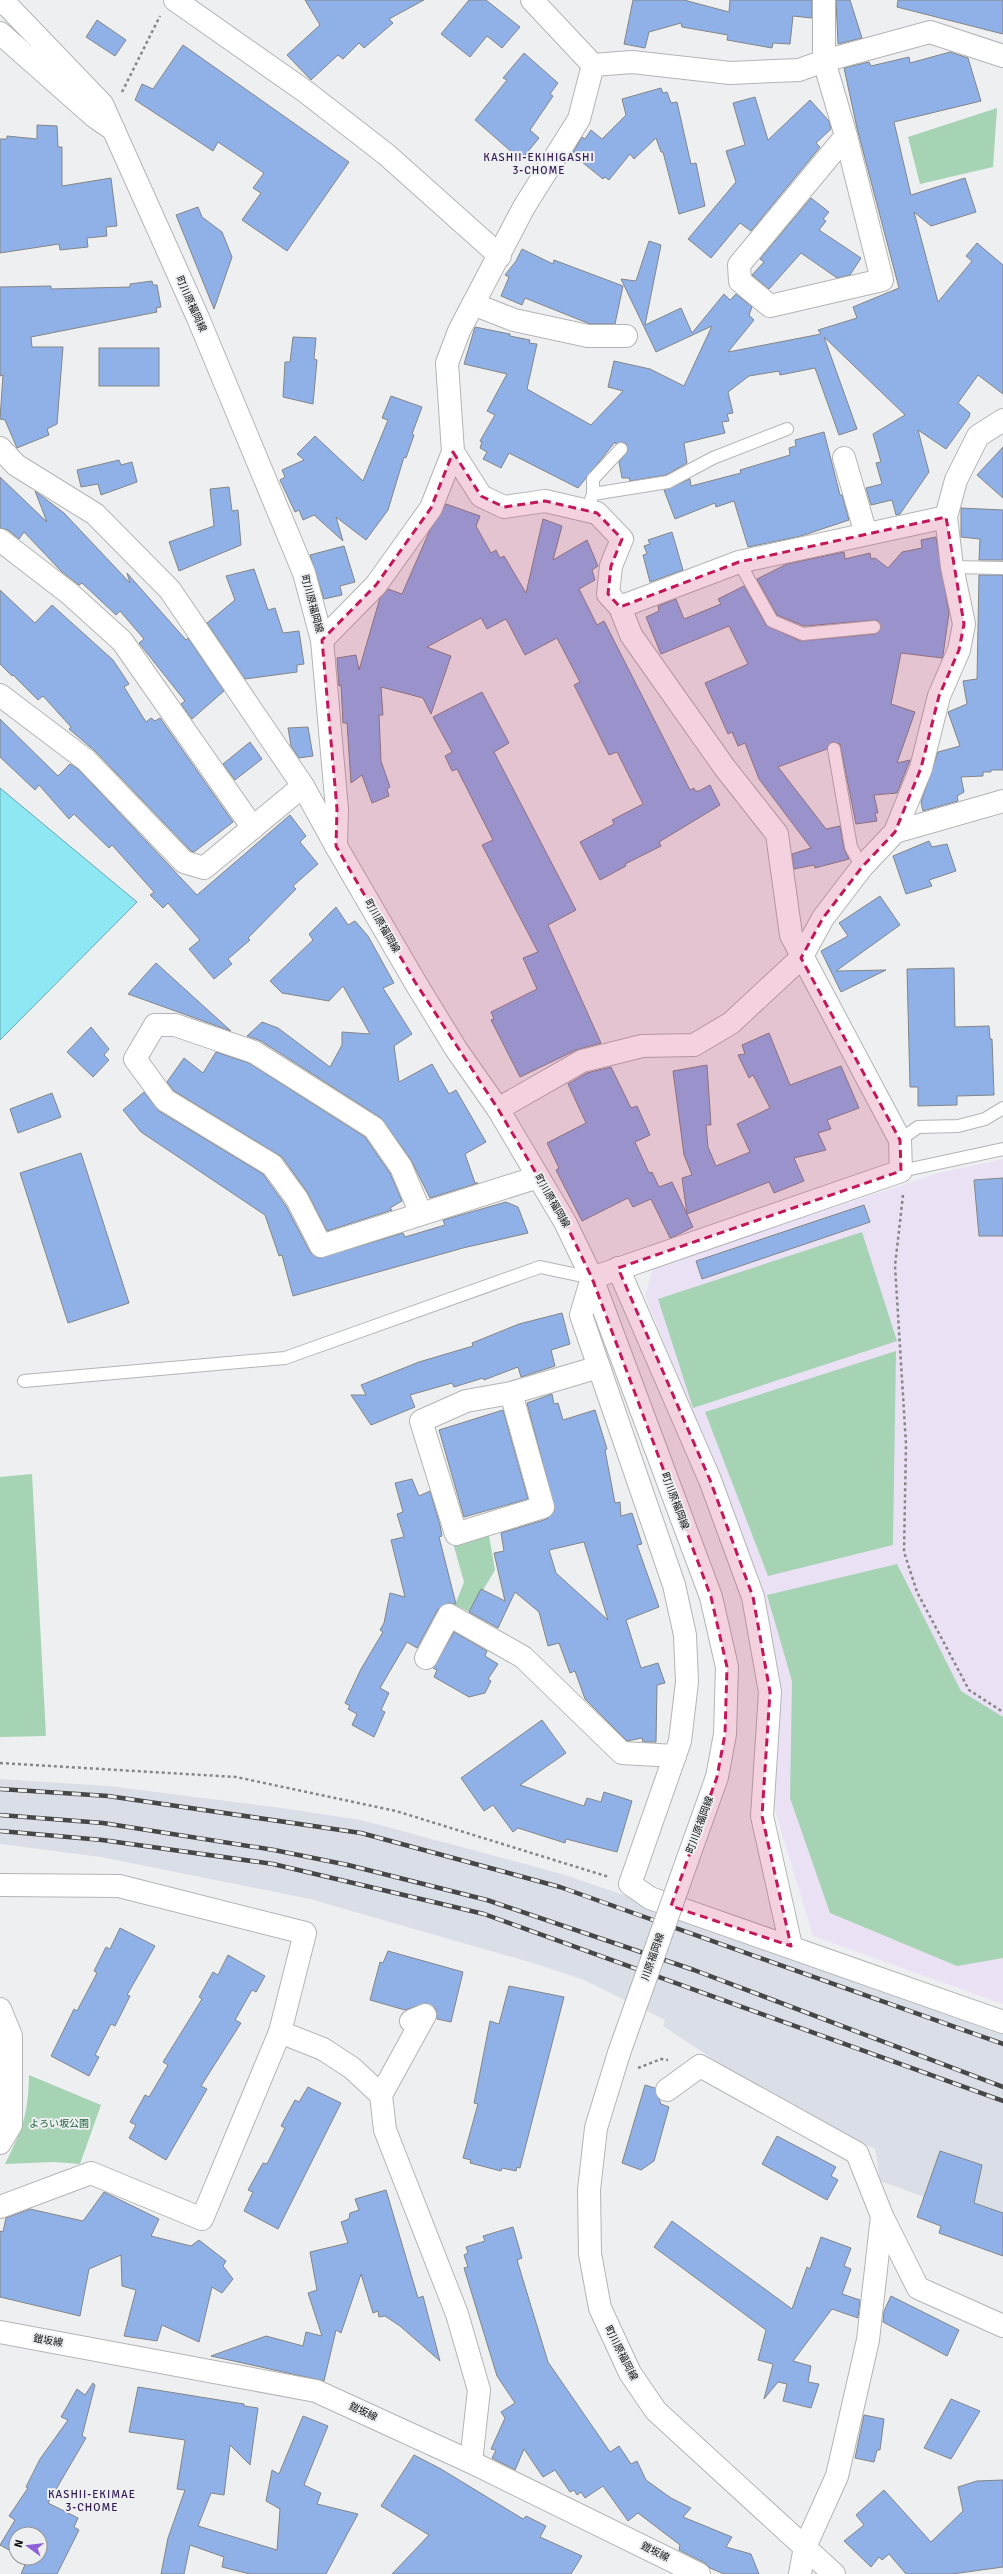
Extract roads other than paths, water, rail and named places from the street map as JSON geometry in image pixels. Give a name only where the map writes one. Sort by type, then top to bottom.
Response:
[{"type":"street","name":"町川原福岡線","points":[[2,0],[102,104],[198,318],[304,573],[322,640],[337,809],[336,846],[419,989],[456,1049],[498,1109],[538,1176],[564,1222],[592,1278],[711,1597],[727,1668],[725,1734],[717,1777],[687,1861]]},
{"type":"street","points":[[532,0],[593,65]]},
{"type":"street","points":[[824,0],[824,61],[846,136],[882,280],[770,306],[740,281],[739,265],[846,136]]},
{"type":"street","points":[[176,1],[306,92],[386,155],[500,256]]},
{"type":"street","points":[[593,65],[632,62],[730,73],[798,70],[824,61],[930,32],[1003,56]]},
{"type":"street","points":[[0,33],[95,117],[114,130]]},
{"type":"street","points":[[322,640],[376,585],[431,508],[453,452],[447,363],[459,331],[500,256],[524,207],[579,119],[593,65]]},
{"type":"street","points":[[473,304],[514,320],[588,336],[626,336]]},
{"type":"street","points":[[498,1109],[582,1061],[642,1046],[694,1045],[731,1023],[801,958],[823,918],[862,868],[894,832],[921,768],[939,696],[959,650],[964,624],[952,567],[946,517],[956,480],[978,436],[1003,420]]},
{"type":"street","points":[[0,448],[16,465],[95,514],[170,590],[303,786],[336,846]]},
{"type":"street","points":[[453,452],[481,496],[504,507],[545,501],[590,502],[597,513],[622,539],[611,566],[608,594],[620,608],[631,635],[725,768],[777,834],[791,935],[801,958],[900,1140],[901,1171],[592,1278],[581,1315],[674,1585],[685,1635],[687,1682],[680,1742],[630,1884],[650,1898],[791,1946],[1003,2022]]},
{"type":"street","points":[[844,458],[866,534]]},
{"type":"street","points":[[620,608],[739,562],[946,517]]},
{"type":"street","points":[[0,540],[70,594],[122,641],[253,828]]},
{"type":"street","points":[[0,695],[86,760],[184,862],[204,868],[303,786]]},
{"type":"street","points":[[894,832],[1003,801]]},
{"type":"street","points":[[422,1214],[401,1167],[374,1128],[254,1052],[175,1024],[155,1025],[135,1059],[165,1100],[272,1165],[297,1199],[321,1246],[422,1214],[538,1176]]},
{"type":"street","points":[[618,1268],[710,1480],[753,1597],[770,1692],[762,1816],[791,1946]]},
{"type":"street","points":[[511,1393],[543,1507],[456,1534],[421,1421],[466,1401],[511,1393],[599,1367]]},
{"type":"street","points":[[426,1658],[449,1615],[523,1657],[622,1753],[675,1756]]},
{"type":"street","name":"川原福岡線","points":[[619,2052],[687,1861]]},
{"type":"street","points":[[0,1885],[119,1886],[305,1932],[280,2032],[202,2219],[91,2173],[0,2207]]},
{"type":"street","points":[[0,2009],[11,2036],[11,2125],[0,2144]]},
{"type":"street","points":[[411,2021],[425,2015],[381,2095],[386,2130],[457,2314],[479,2390],[471,2462]]},
{"type":"street","points":[[280,2032],[323,2049],[352,2068],[381,2095]]},
{"type":"street","name":"町川原福岡線","points":[[619,2052],[596,2128],[589,2190],[590,2254],[600,2308],[630,2373],[656,2411],[834,2574]]},
{"type":"street","points":[[667,2090],[700,2066],[857,2153],[882,2216],[918,2288],[1003,2326]]},
{"type":"street","points":[[800,2574],[805,2547],[836,2476],[868,2340],[882,2216]]},
{"type":"street","name":"鎧坂線","points":[[0,2332],[316,2390],[471,2462],[699,2574]]},
{"type":"lane","points":[[621,448],[593,479],[590,502],[668,482],[713,458],[787,429]]},
{"type":"lane","points":[[739,562],[772,621],[803,634],[874,627]]},
{"type":"lane","points":[[952,567],[1003,568]]},
{"type":"lane","points":[[834,749],[851,847],[862,868]]},
{"type":"lane","points":[[900,1140],[918,1127],[958,1126],[985,1119],[1003,1108]]},
{"type":"lane","points":[[901,1171],[1003,1149]]},
{"type":"lane","points":[[24,1381],[285,1358],[540,1267],[592,1278]]},
{"type":"water","points":[[0,788],[137,902],[0,1040]]},
{"type":"railway","points":[[0,1789],[108,1796],[361,1833],[560,1887],[1003,2044]]},
{"type":"railway","points":[[0,1815],[103,1823],[274,1850],[348,1865],[487,1900],[694,1970],[1003,2087]]},
{"type":"railway","points":[[0,1831],[102,1840],[273,1864],[484,1914],[1003,2101]]},
{"type":"district","name":"KASHII-EKIHIGASHI 3-CHOME","points":[[539,163]]},
{"type":"district","name":"KASHII-EKIMAE 3-CHOME","points":[[92,2500]]},
{"type":"park label","name":"よろい坂公園","points":[[59,2124]]}]
